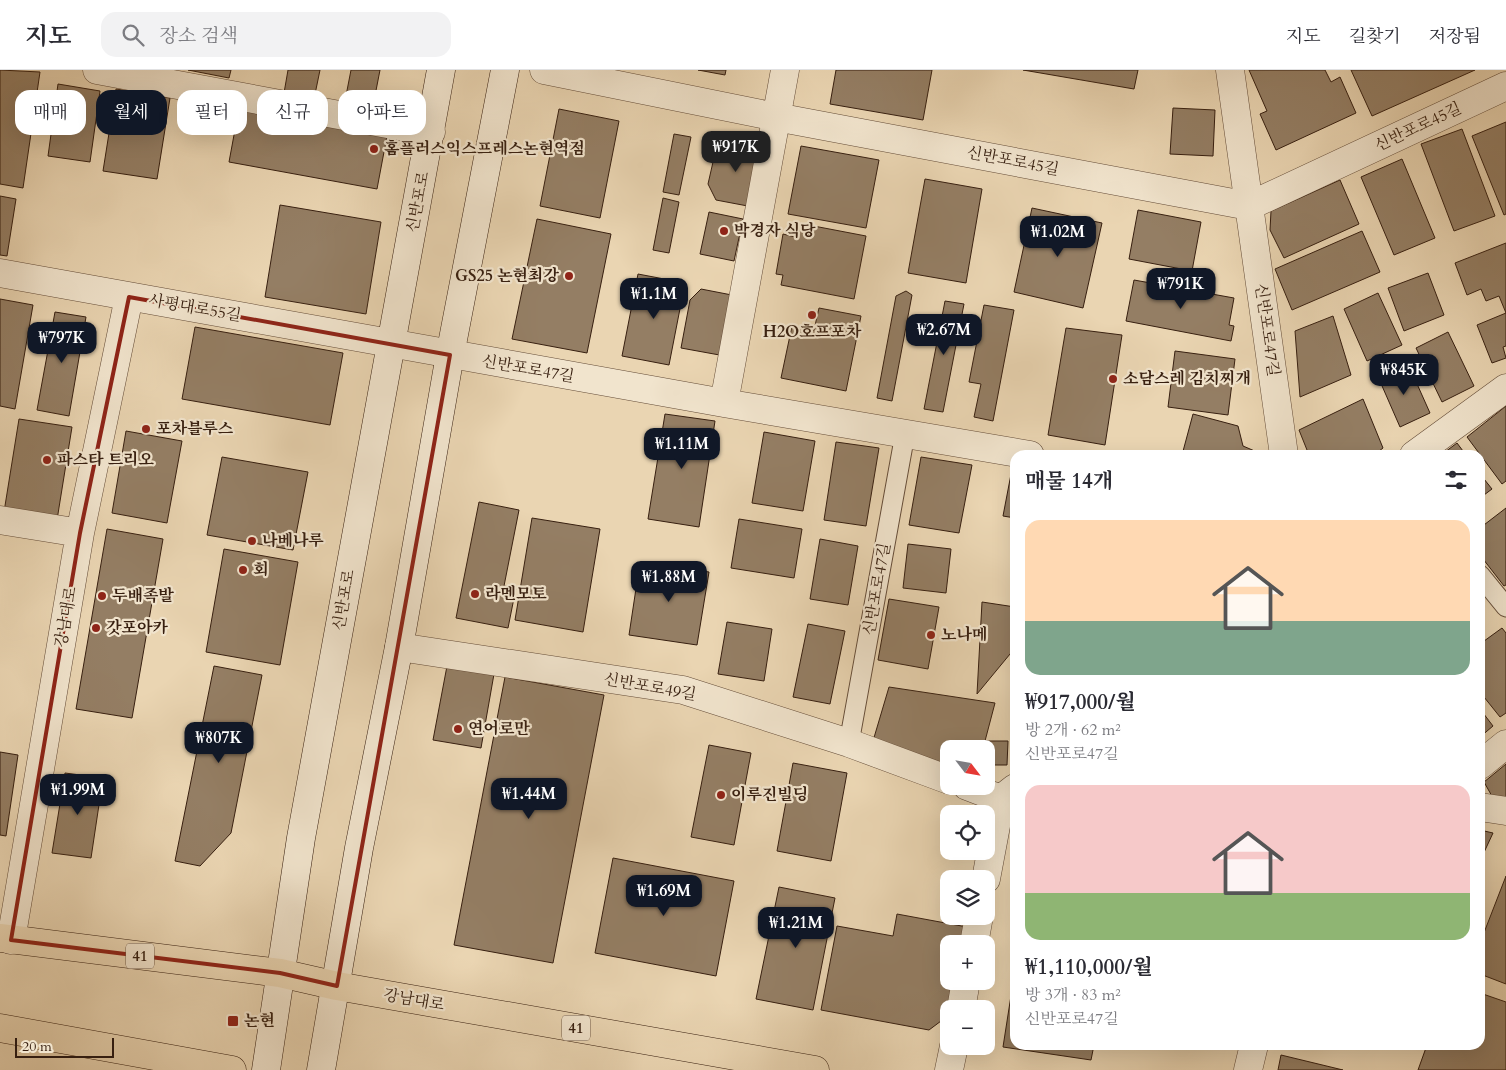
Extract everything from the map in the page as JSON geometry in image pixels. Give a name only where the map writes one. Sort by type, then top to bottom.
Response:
[{"type":"main road","name":"강남대로","points":[[5,939],[280,973],[337,986],[815,1070]]},
{"type":"main road","points":[[0,1028],[232,1070]]},
{"type":"street","points":[[97,70],[431,132]]},
{"type":"street","name":"신반포로","points":[[266,1070],[301,838],[441,70]]},
{"type":"street","points":[[321,1070],[337,986],[359,848],[399,647],[450,355],[505,70]]},
{"type":"street","name":"신반포로45길","points":[[544,70],[776,117],[1249,206],[1506,86]]},
{"type":"street","points":[[724,403],[785,70]]},
{"type":"street","points":[[1230,70],[1249,206]]},
{"type":"street","name":"신반포로47길","points":[[1249,206],[1283,450]]},
{"type":"street","name":"사평대로55길","points":[[0,273],[450,355]]},
{"type":"street","name":"강남대로","points":[[5,939],[80,533],[129,296]]},
{"type":"street","name":"신반포로47길","points":[[450,355],[1010,452]]},
{"type":"street","points":[[1421,450],[1506,388]]},
{"type":"street","points":[[0,520],[80,533]]},
{"type":"street","name":"신반포로49길","points":[[399,647],[683,690],[849,743],[940,777]]},
{"type":"street","points":[[1485,761],[1506,744]]},
{"type":"street","points":[[988,870],[1008,794],[995,791]]},
{"type":"street","points":[[1485,808],[1506,811]]},
{"type":"street","points":[[1248,1070],[1253,1050]]},
{"type":"street","points":[[949,1070],[952,1055]]},
{"type":"lane","name":"신반포로47길","points":[[849,743],[905,434]]},
{"type":"lane","points":[[1485,581],[1506,606]]},
{"type":"highlighted area","points":[[129,297],[450,355],[337,986],[280,973],[11,940],[80,533]]},
{"type":"building","points":[[0,70],[40,72],[37,90],[15,90],[15,135],[31,135],[23,188],[0,184]]},
{"type":"building","points":[[188,70],[231,70],[229,78]]},
{"type":"building","points":[[288,70],[320,70],[316,90],[285,90]]},
{"type":"building","points":[[351,70],[380,70],[376,90],[347,90]]},
{"type":"building","points":[[698,70],[726,70],[725,75]]},
{"type":"building","points":[[836,70],[932,70],[923,120],[830,104]]},
{"type":"building","points":[[1023,70],[1138,70],[1134,89]]},
{"type":"building","points":[[1249,70],[1325,70],[1331,82],[1340,77],[1356,113],[1276,150],[1260,114],[1267,111]]},
{"type":"building","points":[[1351,70],[1475,70],[1372,116]]},
{"type":"building","points":[[58,84],[96,90],[96,119],[90,162],[48,156],[51,135],[86,135],[86,90],[57,90]]},
{"type":"building","points":[[167,98],[170,98],[167,117]]},
{"type":"building","points":[[1173,108],[1215,110],[1213,156],[1170,154]]},
{"type":"building","points":[[559,109],[619,121],[600,218],[540,206]]},
{"type":"building","points":[[247,110],[257,111],[257,135],[328,135],[328,125],[338,127],[338,135],[387,136],[377,189],[229,162],[234,135],[247,135]]},
{"type":"building","points":[[1506,122],[1506,214],[1504,215],[1472,136]]},
{"type":"building","points":[[1462,129],[1495,216],[1454,231],[1421,144]]},
{"type":"building","points":[[674,134],[691,137],[679,195],[663,192]]},
{"type":"building","points":[[109,135],[164,135],[157,179],[103,171]]},
{"type":"building","points":[[718,140],[765,150],[753,207],[716,200],[708,184]]},
{"type":"building","points":[[801,146],[879,160],[866,228],[788,214]]},
{"type":"building","points":[[1402,159],[1435,238],[1394,255],[1361,177]]},
{"type":"building","points":[[925,179],[982,189],[966,283],[908,273]]},
{"type":"building","points":[[1340,180],[1359,224],[1284,258],[1270,230],[1271,211]]},
{"type":"building","points":[[0,196],[16,199],[7,256],[0,255]]},
{"type":"building","points":[[663,198],[679,202],[669,253],[653,250]]},
{"type":"building","points":[[280,205],[381,222],[366,314],[265,297]]},
{"type":"building","points":[[1032,208],[1102,223],[1083,308],[1014,292]]},
{"type":"building","points":[[1138,210],[1201,222],[1192,271],[1129,259]]},
{"type":"building","points":[[709,212],[743,219],[734,261],[700,254]]},
{"type":"building","points":[[537,219],[611,234],[587,353],[512,339]]},
{"type":"building","points":[[798,223],[866,236],[854,299],[781,285],[783,275],[776,274],[783,234],[795,237]]},
{"type":"building","points":[[1362,231],[1380,272],[1292,310],[1275,269]]},
{"type":"building","points":[[1506,243],[1506,313],[1499,296],[1486,301],[1481,289],[1467,295],[1455,263]]},
{"type":"building","points":[[1428,273],[1444,315],[1404,331],[1388,288]]},
{"type":"building","points":[[638,274],[685,283],[669,365],[622,356]]},
{"type":"building","points":[[1134,280],[1234,298],[1229,325],[1234,326],[1231,341],[1126,321]]},
{"type":"building","points":[[701,289],[737,296],[725,356],[681,348],[690,300]]},
{"type":"building","points":[[906,291],[912,295],[892,401],[877,398],[896,296]]},
{"type":"building","points":[[1378,293],[1402,345],[1367,361],[1344,309]]},
{"type":"building","points":[[0,299],[33,305],[15,409],[0,406]]},
{"type":"building","points":[[945,301],[964,304],[943,412],[924,409]]},
{"type":"building","points":[[984,305],[1014,310],[993,421],[974,417],[981,384],[969,382]]},
{"type":"building","points":[[819,308],[861,316],[846,391],[781,378],[792,326],[814,330]]},
{"type":"building","points":[[55,312],[86,317],[69,416],[37,410]]},
{"type":"building","points":[[1506,313],[1506,346],[1503,347],[1506,358],[1492,363],[1477,325]]},
{"type":"building","points":[[1333,316],[1351,375],[1300,397],[1295,331]]},
{"type":"building","points":[[195,327],[343,353],[330,425],[182,399]]},
{"type":"building","points":[[1066,328],[1122,335],[1105,445],[1048,435]]},
{"type":"building","points":[[1448,332],[1474,386],[1442,402],[1416,348]]},
{"type":"building","points":[[1175,351],[1235,359],[1228,415],[1168,407]]},
{"type":"building","points":[[1409,366],[1430,413],[1400,427],[1379,379]]},
{"type":"building","points":[[1363,399],[1383,448],[1380,450],[1307,450],[1299,430]]},
{"type":"building","points":[[1506,406],[1506,481],[1502,484],[1485,461],[1485,450],[1477,450],[1467,437]]},
{"type":"building","points":[[665,414],[715,421],[699,527],[648,519]]},
{"type":"building","points":[[1193,414],[1238,426],[1243,446],[1252,450],[1183,450]]},
{"type":"building","points":[[19,419],[72,427],[57,520],[4,512]]},
{"type":"building","points":[[126,431],[182,441],[167,523],[112,513]]},
{"type":"building","points":[[764,432],[815,441],[803,511],[752,503]]},
{"type":"building","points":[[836,442],[879,448],[866,526],[824,520]]},
{"type":"building","points":[[1457,443],[1462,450],[1448,450]]},
{"type":"building","points":[[222,457],[308,472],[293,550],[207,535]]},
{"type":"building","points":[[921,457],[972,465],[959,533],[909,525]]},
{"type":"building","points":[[1010,479],[1010,517],[1003,516]]},
{"type":"building","points":[[1485,480],[1492,489],[1485,494]]},
{"type":"building","points":[[479,502],[519,510],[504,586],[516,588],[508,628],[456,618]]},
{"type":"building","points":[[1506,508],[1506,585],[1504,586],[1485,561],[1485,524]]},
{"type":"building","points":[[532,518],[600,529],[583,632],[515,620]]},
{"type":"building","points":[[739,519],[802,529],[794,578],[731,568]]},
{"type":"building","points":[[107,529],[163,539],[132,718],[76,709]]},
{"type":"building","points":[[820,539],[858,546],[848,605],[810,599]]},
{"type":"building","points":[[908,544],[951,549],[946,593],[903,588]]},
{"type":"building","points":[[224,549],[298,562],[280,665],[206,652]]},
{"type":"building","points":[[640,562],[709,572],[697,645],[629,635]]},
{"type":"building","points":[[889,599],[939,607],[928,669],[878,660]]},
{"type":"building","points":[[982,602],[1010,606],[1010,654],[977,694]]},
{"type":"building","points":[[727,622],[772,629],[764,681],[718,674]]},
{"type":"building","points":[[808,624],[845,631],[830,704],[793,697]]},
{"type":"building","points":[[1502,628],[1506,633],[1506,713],[1500,717],[1485,698],[1485,640]]},
{"type":"building","points":[[214,666],[262,675],[231,833],[200,866],[175,861]]},
{"type":"building","points":[[447,666],[494,674],[481,748],[433,740]]},
{"type":"building","points":[[505,677],[604,695],[553,963],[454,945]]},
{"type":"building","points":[[889,687],[995,703],[985,740],[940,740],[940,766],[873,741]]},
{"type":"building","points":[[1485,716],[1493,726],[1485,733]]},
{"type":"building","points":[[995,741],[1008,741],[1007,765],[995,765]]},
{"type":"building","name":"이루진빌딩","points":[[709,745],[751,753],[734,845],[691,837]]},
{"type":"building","points":[[0,752],[18,755],[6,836],[0,835]]},
{"type":"building","points":[[793,763],[847,773],[831,861],[777,851]]},
{"type":"building","points":[[1506,764],[1506,799],[1493,798],[1485,781]]},
{"type":"building","points":[[65,773],[103,778],[91,858],[52,853]]},
{"type":"building","points":[[1485,831],[1493,833],[1485,850]]},
{"type":"building","points":[[613,858],[734,881],[716,976],[595,953]]},
{"type":"building","points":[[1506,876],[1506,984],[1485,976],[1485,930]]},
{"type":"building","points":[[779,887],[835,898],[813,1010],[756,999]]},
{"type":"building","points":[[897,914],[940,922],[940,925],[967,927],[966,935],[940,935],[940,990],[955,990],[953,1000],[940,1000],[940,1022],[929,1030],[821,1010],[837,926],[893,936]]},
{"type":"building","points":[[1485,995],[1506,1002],[1506,1070],[1418,1070],[1425,1050],[1485,1050]]},
{"type":"building","points":[[1010,1002],[1010,1048],[1003,1047]]},
{"type":"building","points":[[1023,1050],[1093,1050],[1091,1060]]},
{"type":"building","points":[[1281,1055],[1343,1070],[1278,1070]]},
{"type":"place","name":"홈플러스익스프레스논현역점","points":[[374,149]]},
{"type":"place","name":"박경자 식당","points":[[724,231]]},
{"type":"place","name":"GS25 논현최강","points":[[569,276]]},
{"type":"place","name":"H2O호프포차","points":[[812,315]]},
{"type":"place","name":"소담스레 김치찌개","points":[[1113,379]]},
{"type":"place","name":"포차블루스","points":[[146,429]]},
{"type":"place","name":"파스타 트리오","points":[[47,460]]},
{"type":"place","name":"나베나루","points":[[252,541]]},
{"type":"place","name":"회","points":[[243,570]]},
{"type":"place","name":"라멘모토","points":[[475,594]]},
{"type":"place","name":"두배족발","points":[[102,596]]},
{"type":"place","name":"갓포아카","points":[[96,628]]},
{"type":"place","name":"노나메","points":[[931,635]]},
{"type":"place","name":"연어로만","points":[[458,729]]},
{"type":"place","name":"이루진빌딩","points":[[721,795]]},
{"type":"place","name":"논현","points":[[233,1021]]}]
